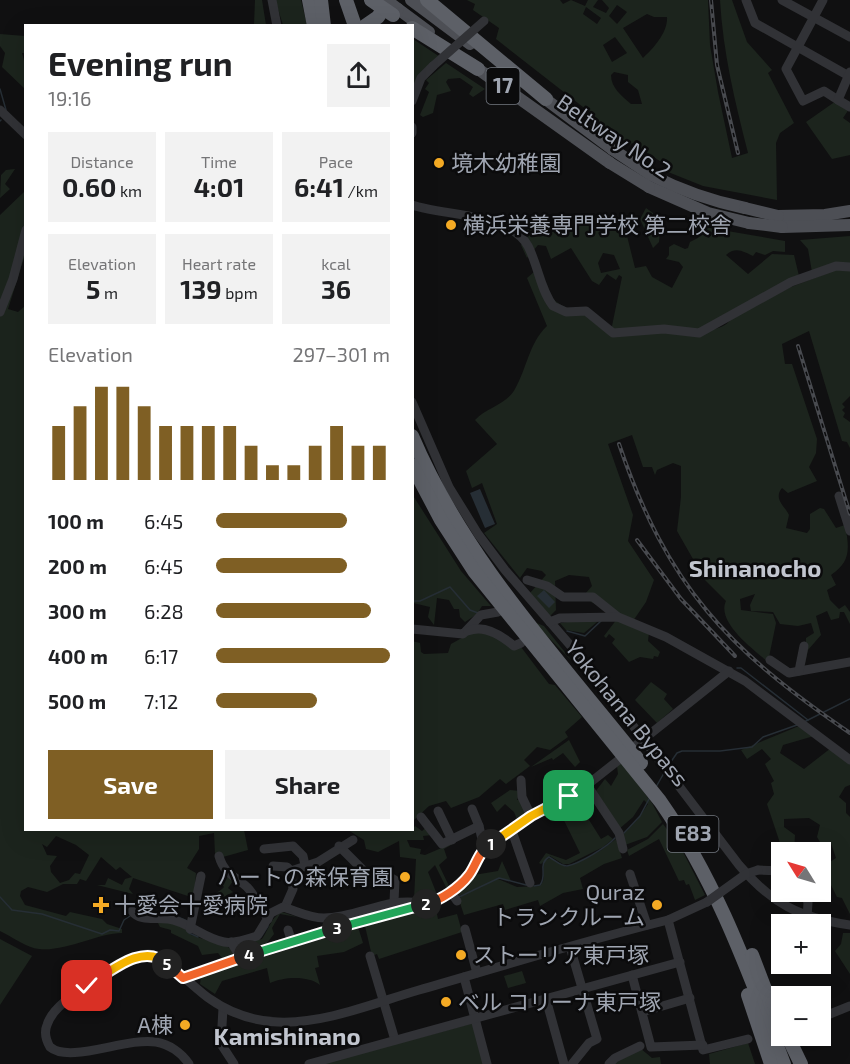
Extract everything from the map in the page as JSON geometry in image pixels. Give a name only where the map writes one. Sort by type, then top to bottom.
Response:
[{"type":"highway","points":[[309,0],[314,24]]},
{"type":"highway","points":[[321,0],[324,24]]},
{"type":"highway","points":[[328,0],[331,24]]},
{"type":"highway","points":[[371,0],[392,5],[406,24]]},
{"type":"highway","points":[[427,0],[546,99]]},
{"type":"highway","points":[[348,2],[354,24]]},
{"type":"highway","points":[[368,24],[392,5]]},
{"type":"highway","points":[[377,24],[392,5]]},
{"type":"highway","points":[[414,29],[478,69]]},
{"type":"highway","name":"Yokohama Bypass","points":[[414,440],[441,497],[480,560],[516,609],[669,797],[696,839],[733,909],[771,1003]]},
{"type":"highway","name":"Yokohama Bypass","points":[[414,469],[441,520],[474,571],[660,801],[686,840],[723,908],[784,1064]]},
{"type":"highway","points":[[723,908],[739,967],[771,1064]]},
{"type":"highway","points":[[762,979],[771,998]]},
{"type":"highway","name":"Yokohama Bypass","points":[[787,1046],[794,1064]]},
{"type":"highway","points":[[793,1046],[801,1064]]},
{"type":"main road","name":"Beltway No.2","points":[[411,0],[546,99],[650,181],[709,201],[745,208],[780,222],[850,211]]},
{"type":"main road","name":"Beltway No.2","points":[[392,5],[610,163],[650,181],[708,213],[749,223],[850,225]]},
{"type":"street","points":[[272,0],[277,24]]},
{"type":"street","points":[[746,0],[755,23],[849,74],[838,100]]},
{"type":"street","points":[[782,0],[850,37]]},
{"type":"street","points":[[823,0],[786,69],[803,101],[824,91],[850,107]]},
{"type":"street","points":[[414,96],[421,78],[484,21]]},
{"type":"street","points":[[0,110],[24,133]]},
{"type":"street","points":[[414,206],[428,210],[449,211],[510,228],[529,248],[553,306],[566,312],[586,311],[613,333],[664,329],[699,333],[791,282],[836,266],[850,267]]},
{"type":"street","points":[[0,312],[13,279],[24,238]]},
{"type":"street","points":[[414,407],[433,453],[468,518],[505,570],[644,738],[754,883],[772,899],[801,914]]},
{"type":"street","points":[[839,496],[850,531]]},
{"type":"street","points":[[527,580],[547,586],[563,597],[593,597],[618,617],[666,637],[682,648],[729,671],[802,722],[850,760]]},
{"type":"street","points":[[463,634],[481,615],[498,612]]},
{"type":"street","points":[[526,614],[542,612]]},
{"type":"street","points":[[550,622],[560,618],[618,617]]},
{"type":"street","points":[[414,629],[463,634],[479,627],[501,636],[514,646],[521,643]]},
{"type":"street","points":[[799,670],[804,646]]},
{"type":"street","points":[[770,660],[784,672],[850,662]]},
{"type":"street","points":[[635,746],[729,671]]},
{"type":"street","points":[[183,978],[325,932],[362,925],[441,900],[467,878],[484,848],[531,816],[587,785],[620,759]]},
{"type":"street","points":[[521,780],[522,797],[531,816]]},
{"type":"street","points":[[587,785],[618,833],[623,849]]},
{"type":"street","points":[[472,809],[484,848]]},
{"type":"street","points":[[438,811],[452,840]]},
{"type":"street","points":[[421,817],[442,844],[479,826]]},
{"type":"street","points":[[512,831],[530,883]]},
{"type":"street","points":[[292,872],[318,862],[339,846],[353,840]]},
{"type":"street","points":[[264,849],[293,846],[298,849],[305,866]]},
{"type":"street","points":[[339,846],[365,872]]},
{"type":"street","points":[[219,856],[222,866],[234,879],[247,887],[268,919]]},
{"type":"street","points":[[273,866],[287,867],[292,872],[293,889],[285,907]]},
{"type":"street","points":[[189,1064],[166,1044],[147,1041],[72,1060],[54,1052],[45,1034],[52,1015],[70,998],[135,957],[149,954],[161,958],[223,1008],[248,1018],[298,1022],[668,920],[707,902],[746,874],[758,870],[771,871]]},
{"type":"street","points":[[630,874],[647,925]]},
{"type":"street","points":[[188,926],[201,876]]},
{"type":"street","points":[[381,879],[390,877],[395,880],[394,902]]},
{"type":"street","points":[[450,891],[457,901]]},
{"type":"street","points":[[133,913],[143,918],[170,919],[222,942],[231,942],[257,936],[277,909],[285,907],[309,916],[323,918],[366,912],[394,902],[426,904]]},
{"type":"street","points":[[323,918],[325,932]]},
{"type":"street","points":[[668,920],[704,1050],[748,1039]]},
{"type":"street","points":[[831,921],[850,925]]},
{"type":"street","points":[[465,929],[477,973]]},
{"type":"street","points":[[288,930],[292,942]]},
{"type":"street","points":[[231,942],[236,950],[250,946],[256,953]]},
{"type":"street","points":[[570,947],[597,1039],[589,1043],[572,1064]]},
{"type":"street","points":[[370,956],[395,1040]]},
{"type":"street","points":[[309,1064],[680,962]]},
{"type":"street","points":[[632,975],[651,1047],[703,1045]]},
{"type":"street","points":[[464,977],[487,1064]]},
{"type":"street","points":[[642,1012],[690,998]]},
{"type":"street","points":[[546,999],[564,1064]]},
{"type":"street","points":[[831,1014],[850,1006]]},
{"type":"street","points":[[223,1008],[221,1044],[234,1064]]},
{"type":"street","points":[[609,1064],[615,1058],[640,1046]]},
{"type":"shaded area","points":[[255,0],[262,0],[266,24],[254,24]]},
{"type":"shaded area","points":[[275,0],[301,0],[307,24],[283,24]]},
{"type":"shaded area","points":[[467,0],[560,0],[563,4],[571,0],[585,6],[588,0],[598,0],[593,7],[606,13],[609,8],[602,0],[708,0],[710,45],[732,158],[748,153],[730,77],[722,20],[720,0],[732,0],[747,42],[772,70],[768,73],[794,123],[780,133],[776,143],[777,200],[703,186],[668,172],[666,165],[632,143],[630,145],[599,123],[599,120],[592,114],[496,39],[499,28],[473,10],[475,4]],"holes":[[[617,5],[627,12],[617,24],[609,16]],[[586,7],[601,18],[597,24],[583,14]],[[647,14],[654,17],[667,17],[663,34],[643,58],[623,28]],[[615,37],[627,53],[612,62],[603,45]],[[614,72],[628,75],[628,82],[638,90],[642,104],[631,104],[611,80]]]},
{"type":"shaded area","points":[[0,34],[24,36],[24,53],[22,53],[24,88],[2,67],[5,53],[0,46]]},
{"type":"shaded area","points":[[414,40],[440,57],[414,95]]},
{"type":"shaded area","points":[[446,63],[485,89],[473,97],[469,94],[473,87],[460,78],[448,79],[446,82],[451,91],[437,95],[433,113],[423,117],[420,115],[429,92],[425,89],[429,83],[426,80]]},
{"type":"shaded area","points":[[836,101],[849,109],[843,118],[850,123],[850,155],[832,159],[806,122]]},
{"type":"shaded area","points":[[15,169],[5,184],[10,189],[0,198],[1,175],[6,170]]},
{"type":"shaded area","points":[[24,192],[24,258],[8,309],[18,312],[24,307],[24,831],[244,831],[248,850],[223,857],[215,854],[214,833],[199,836],[199,849],[187,868],[196,873],[194,898],[133,878],[129,889],[133,894],[97,885],[105,885],[108,878],[122,885],[125,879],[132,877],[120,867],[116,870],[101,857],[86,881],[80,879],[77,884],[63,884],[47,892],[28,887],[21,891],[20,896],[25,905],[66,916],[70,912],[102,919],[107,924],[122,929],[122,933],[60,948],[39,949],[0,931],[0,215]],"holes":[[[56,836],[76,845],[89,855],[80,874],[75,873],[69,880],[60,883],[51,872],[50,866],[57,856],[47,855],[42,844],[47,847]]]},
{"type":"shaded area","points":[[646,208],[658,221],[657,229],[660,232],[659,242],[653,248],[640,219]]},
{"type":"shaded area","points":[[529,221],[540,232],[547,233],[567,226],[617,222],[625,228],[635,268],[646,266],[652,277],[672,288],[683,267],[679,262],[666,259],[669,255],[669,247],[674,244],[688,248],[690,242],[698,238],[704,227],[785,241],[785,252],[773,251],[765,255],[756,252],[753,256],[737,250],[726,255],[748,274],[772,254],[794,255],[799,276],[707,329],[611,331],[622,277],[619,275],[616,280],[607,274],[599,285],[592,281],[571,248],[551,259],[546,246],[538,245],[527,258],[521,245],[526,238],[517,230]],"holes":[[[603,253],[614,255],[620,269],[601,273],[598,263]]]},
{"type":"shaded area","points":[[850,236],[850,265],[812,272],[808,249],[800,240]]},
{"type":"shaded area","points":[[841,268],[850,270],[850,396],[842,404],[845,407],[842,410],[845,413],[843,417],[850,422],[850,448],[847,442],[842,441],[809,331],[782,344],[785,364],[792,364],[817,439],[816,453],[809,467],[817,481],[788,493],[782,488],[779,499],[789,515],[786,528],[807,533],[810,529],[810,514],[820,508],[824,509],[836,528],[845,525],[848,542],[847,554],[842,565],[831,575],[836,585],[827,590],[830,600],[839,609],[845,605],[850,612],[850,624],[844,612],[840,612],[839,618],[831,620],[827,611],[816,616],[821,635],[808,650],[805,664],[806,638],[814,633],[811,623],[798,626],[780,624],[773,612],[751,611],[750,605],[755,594],[740,599],[741,610],[773,614],[776,623],[768,662],[754,650],[731,626],[724,609],[726,601],[705,580],[677,531],[681,497],[681,466],[673,463],[657,470],[655,475],[652,467],[643,467],[632,435],[608,444],[633,515],[628,541],[654,580],[646,602],[633,621],[591,602],[585,594],[592,586],[589,577],[569,575],[555,581],[556,610],[550,616],[530,593],[546,575],[542,571],[527,568],[520,578],[484,533],[497,524],[482,483],[472,488],[466,471],[497,444],[475,420],[507,399],[515,389],[536,340],[547,326],[527,278],[534,272],[556,301],[569,308],[590,312],[604,329],[674,333],[711,330],[725,325],[732,317],[791,287]]},
{"type":"shaded area","points":[[480,489],[495,524],[485,528],[470,493]]},
{"type":"shaded area","points":[[414,497],[461,571],[491,606],[482,606],[477,614],[465,622],[460,617],[459,609],[454,609],[449,600],[437,598],[434,625],[428,617],[430,607],[414,603]]},
{"type":"shaded area","points":[[544,590],[555,602],[549,608],[537,596]]},
{"type":"shaded area","points":[[603,617],[584,633],[566,630],[560,623]]},
{"type":"shaded area","points":[[617,619],[649,632],[648,641],[660,652],[658,657],[654,656],[653,659],[640,657],[629,662],[612,643],[615,639],[609,634],[606,638],[604,636]]},
{"type":"shaded area","points":[[532,621],[544,626],[572,661]]},
{"type":"shaded area","points":[[476,630],[521,647],[549,684],[555,685],[582,717],[565,732],[568,737],[550,750],[537,747],[524,760],[530,766],[506,784],[500,779],[479,797],[451,808],[446,801],[429,806],[414,820],[414,642],[420,643],[421,652],[424,654],[448,653],[451,644]]},
{"type":"shaded area","points":[[651,682],[667,694],[664,699],[673,709],[657,723],[635,700]]},
{"type":"shaded area","points":[[799,726],[814,736],[783,745],[780,753],[804,769],[831,748],[850,763],[850,785],[845,787],[839,797],[846,803],[846,813],[850,817],[850,914],[842,898],[837,897],[831,885],[831,861],[836,858],[831,842],[820,842],[817,837],[820,825],[809,818],[784,819],[784,827],[795,835],[795,842],[780,842],[767,804],[774,794],[771,783],[774,781],[765,764],[771,759],[762,749],[747,759],[741,750]]},
{"type":"shaded area","points":[[569,740],[580,762],[575,767],[563,753],[553,760],[552,758],[531,767]]},
{"type":"shaded area","points":[[621,762],[652,803],[662,822],[647,837],[625,845],[622,836],[648,804],[644,800],[633,817],[619,829],[595,792],[605,779],[611,786],[618,774],[617,766]]},
{"type":"shaded area","points":[[510,790],[520,791],[517,800],[521,800],[529,815],[518,822],[514,812],[505,804],[497,812],[491,803]]},
{"type":"shaded area","points":[[574,796],[601,839],[608,835],[613,839],[603,847],[569,864],[563,864],[550,856],[541,864],[539,863],[546,853],[566,860],[580,853],[556,804]]},
{"type":"shaded area","points":[[663,824],[681,848],[705,895],[695,900],[689,884],[686,885],[684,880],[679,881],[659,839],[629,856],[627,850],[648,839]]},
{"type":"shaded area","points":[[414,827],[422,831],[427,827],[432,835],[423,836],[424,840],[407,840],[410,847],[421,849],[420,854],[425,855],[458,841],[444,849],[447,858],[439,865],[449,886],[459,879],[447,889],[435,865],[428,872],[438,897],[414,899],[416,859],[400,857],[399,841],[378,852],[366,849],[364,840],[350,831],[414,831]]},
{"type":"shaded area","points":[[616,839],[622,858],[604,864],[580,878],[583,889],[563,893],[540,906],[538,900],[505,910],[503,904],[464,915],[459,900],[461,896],[486,885],[459,896],[457,890],[474,875],[498,871],[502,861],[511,881],[499,878],[492,882],[498,879],[517,887],[540,886],[546,860],[551,858],[566,867],[600,851]]},
{"type":"shaded area","points":[[229,876],[233,881],[228,888],[233,892],[212,903],[213,907],[207,904],[199,907],[203,901],[224,887],[221,883]]},
{"type":"shaded area","points":[[435,905],[438,919],[457,914],[462,932],[379,959],[377,954],[372,956],[365,926]]},
{"type":"shaded area","points":[[282,912],[297,917],[280,914],[272,928],[274,934],[267,943],[258,946],[248,942],[262,939],[273,920]]},
{"type":"shaded area","points":[[157,921],[167,921],[184,928],[191,935],[228,947],[237,954],[222,958],[218,953],[202,955],[198,946],[171,933],[171,930],[160,927]]},
{"type":"shaded area","points":[[356,928],[359,930],[363,943],[344,952],[317,956],[319,967],[315,968],[320,985],[309,980],[295,978],[270,983],[267,968],[222,981],[215,994],[200,984],[201,977],[206,975]]},
{"type":"shaded area","points":[[843,933],[850,933],[850,974],[835,951],[841,944]]},
{"type":"shaded area","points":[[0,939],[32,956],[0,1005]]},
{"type":"shaded area","points":[[522,971],[526,983],[508,988],[504,976]]},
{"type":"shaded area","points":[[474,1023],[484,1064],[322,1064]]},
{"type":"shaded area","points":[[748,1043],[755,1064],[710,1064],[709,1054]]},
{"type":"shaded area","points":[[640,1048],[652,1058],[660,1057],[661,1064],[611,1064]]},
{"type":"waterway","points":[[0,89],[6,110]]},
{"type":"waterway","points":[[414,601],[420,601],[450,587],[470,610],[478,613]]},
{"type":"waterway","points":[[567,631],[585,636],[601,621]]},
{"type":"waterway","points":[[737,668],[741,668],[808,720]]},
{"type":"waterway","points":[[804,722],[850,699]]},
{"type":"waterway","points":[[668,766],[677,753],[682,751],[720,751],[752,747],[763,737],[797,725]]},
{"type":"waterway","points":[[656,787],[664,773]]},
{"type":"waterway","points":[[624,833],[640,816],[649,799]]},
{"type":"waterway","points":[[534,886],[540,885],[543,866],[549,857],[562,865],[572,865],[592,855],[615,838]]},
{"type":"waterway","points":[[459,897],[499,878],[526,885]]},
{"type":"waterway","points":[[0,897],[12,910],[42,914],[102,934],[110,930],[119,931],[124,920],[130,916]]},
{"type":"waterway","points":[[178,917],[187,921]]},
{"type":"waterway","points":[[261,937],[268,926]]},
{"type":"waterway","points":[[189,933],[198,937]]},
{"type":"railway","points":[[711,0],[717,65],[738,153]]},
{"type":"railway","points":[[798,346],[850,514]]},
{"type":"railway","points":[[619,444],[638,494],[658,537],[681,576],[707,611],[736,643],[769,673],[850,733]]},
{"type":"railway","points":[[637,540],[681,599],[735,656]]},
{"type":"place","name":"境木幼稚園","points":[[439,163]]},
{"type":"place","name":"横浜栄養専門学校 第二校舎","points":[[451,225]]},
{"type":"place","name":"ハートの森保育園","points":[[405,877]]},
{"type":"place","name":"十愛会十愛病院","points":[[101,905]]},
{"type":"place","name":"Quraz トランクルーム","points":[[657,905]]},
{"type":"place","name":"ストーリア東戸塚","points":[[461,955]]},
{"type":"place","name":"ベル コリーナ東戸塚","points":[[446,1002]]},
{"type":"place","name":"A棟","points":[[185,1025]]},
{"type":"district","name":"Shinanocho","points":[[755,569]]},
{"type":"district","name":"Kamishinano","points":[[287,1037]]},
{"type":"route","points":[[87,986],[135,957],[149,954],[161,958],[183,978],[201,970],[347,925],[441,900],[467,878],[484,848],[531,816],[569,796]]}]
